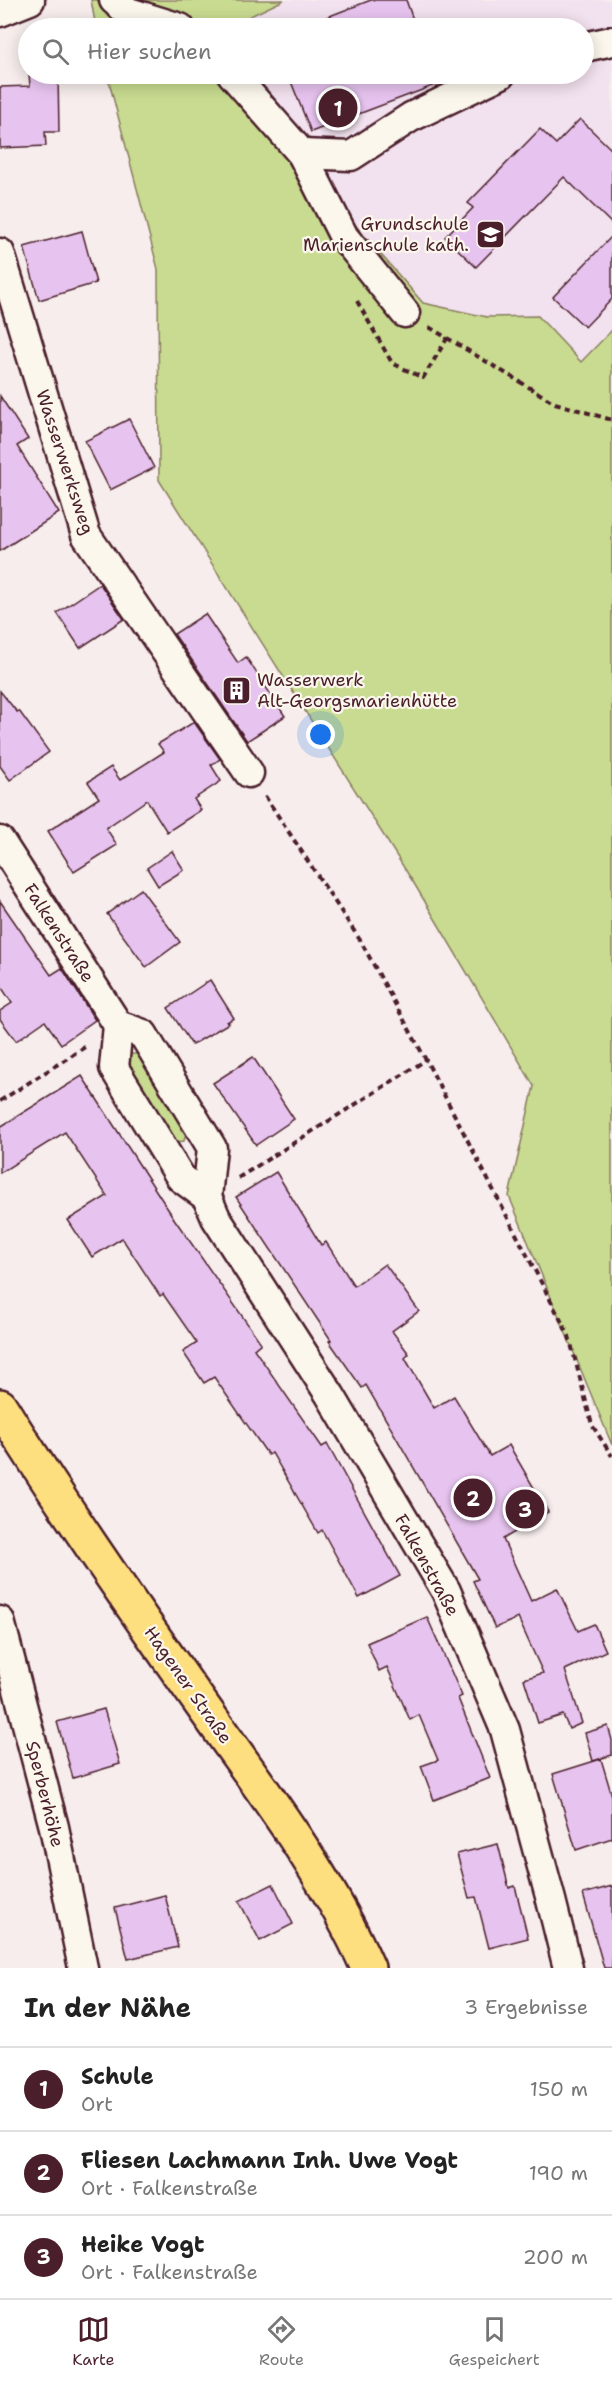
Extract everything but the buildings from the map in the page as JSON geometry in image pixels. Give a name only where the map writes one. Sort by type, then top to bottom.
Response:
[{"type":"main road","name":"Hagener Straße","points":[[0,1406],[114,1580],[302,1846],[352,1932],[368,1968]]},
{"type":"street","points":[[0,12],[30,0]]},
{"type":"street","points":[[114,0],[128,12],[148,18]]},
{"type":"street","points":[[594,45],[612,41]]},
{"type":"street","points":[[241,84],[302,154],[344,237],[405,313]]},
{"type":"street","points":[[302,154],[351,156],[411,117],[480,84]]},
{"type":"street","name":"Wasserwerksweg","points":[[0,253],[86,535],[249,773]]},
{"type":"street","name":"Falkenstraße","points":[[0,841],[118,1025],[114,1068],[181,1178],[207,1197],[216,1218],[330,1395],[446,1591],[505,1730],[568,1968]]},
{"type":"street","points":[[118,1025],[143,1034],[212,1148],[207,1197]]},
{"type":"street","name":"Sperberhöhe","points":[[0,1621],[54,1827],[83,1968]]},
{"type":"path","points":[[405,313],[555,403],[612,420]]},
{"type":"path","points":[[249,773],[360,940],[426,1060],[569,1336],[592,1425],[612,1456]]},
{"type":"path","points":[[0,1101],[118,1025]]},
{"type":"path","points":[[207,1197],[426,1060]]},
{"type":"shaded area","points":[[284,0],[612,0],[612,330],[581,362],[538,316],[487,317],[423,303],[233,84],[594,84],[594,18],[246,18]]},
{"type":"green space","points":[[91,0],[284,0],[246,18],[94,18]]},
{"type":"green space","points":[[110,84],[233,84],[423,303],[487,317],[538,316],[581,362],[612,330],[612,1445],[509,1196],[534,1086],[415,885],[159,480],[158,269]]},
{"type":"green space","points":[[129,1054],[152,1054],[190,1118],[184,1141],[164,1144],[121,1073]]},
{"type":"place","name":"Schule","points":[[338,108]]},
{"type":"place","name":"Grundschule Marienschule kath.","points":[[490,234]]},
{"type":"place","name":"Wasserwerk Alt-Georgsmarienhütte","points":[[236,690]]},
{"type":"place","name":"Fliesen Lachmann Inh. Uwe Vogt","points":[[473,1498]]},
{"type":"place","name":"Heike Vogt","points":[[525,1509]]}]
